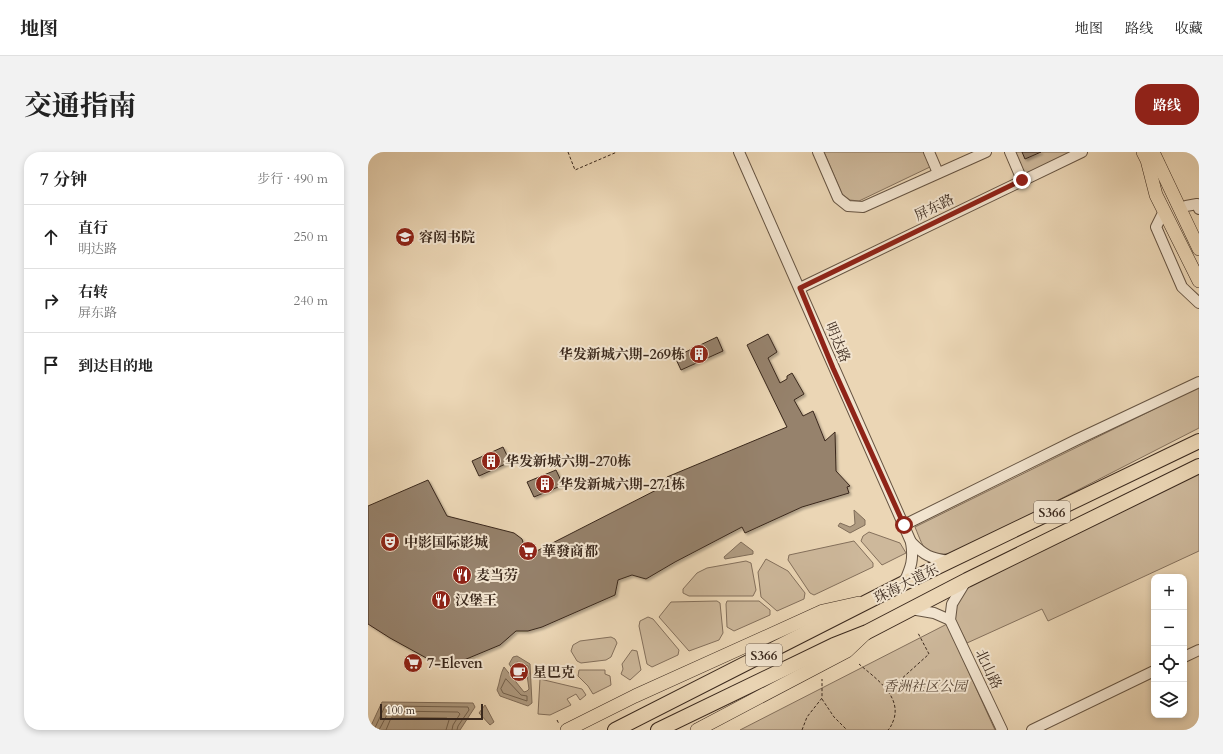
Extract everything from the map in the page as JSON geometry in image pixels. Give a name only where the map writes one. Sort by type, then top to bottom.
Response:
[{"type":"highway","name":"珠海大道东","points":[[615,730],[904,583],[1199,441]]},
{"type":"highway","name":"珠海大道东","points":[[658,730],[834,645],[867,632],[967,580],[1199,466]]},
{"type":"main road","points":[[1149,154],[1156,195],[1173,205],[1199,233]]},
{"type":"main road","points":[[1149,154],[1178,188],[1173,205],[1199,281]]},
{"type":"main road","points":[[1173,205],[1199,249]]},
{"type":"main road","points":[[1173,205],[1199,266]]},
{"type":"main road","points":[[567,730],[634,696],[823,611],[870,601]]},
{"type":"main road","points":[[697,730],[847,651],[867,632]]},
{"type":"street","name":"明达路","points":[[739,152],[911,542],[913,555],[911,566],[904,583]]},
{"type":"street","points":[[818,152],[838,198],[848,206],[862,207],[986,152]]},
{"type":"street","points":[[929,152],[938,173]]},
{"type":"street","points":[[1010,152],[1022,180]]},
{"type":"street","name":"屏东路","points":[[800,288],[1082,152]]},
{"type":"street","points":[[1199,209],[1197,204],[1173,205],[1156,227],[1182,287],[1199,303]]},
{"type":"street","points":[[904,525],[1076,440],[1199,382]]},
{"type":"street","name":"明达路","points":[[911,542],[921,553],[932,558],[949,561]]},
{"type":"street","points":[[911,609],[934,613],[950,620],[952,604],[967,580]]},
{"type":"street","name":"北山路","points":[[950,620],[1002,730]]},
{"type":"street","points":[[1187,656],[1199,650]]},
{"type":"street","points":[[1032,730],[1151,673]]},
{"type":"path","points":[[568,152],[575,170],[617,152]]},
{"type":"path","points":[[888,691],[929,654],[918,633]]},
{"type":"path","points":[[859,664],[888,691],[896,706],[892,726],[888,730]]},
{"type":"path","points":[[822,679],[822,698],[834,717],[847,730]]},
{"type":"path","points":[[802,730],[808,717],[822,698]]},
{"type":"green space","points":[[824,152],[926,152],[932,166],[859,201],[850,200],[842,194]]},
{"type":"green space","points":[[1013,152],[1074,152],[1023,176]]},
{"type":"green space","points":[[1199,387],[1199,428],[953,554],[931,553],[924,547],[915,527]]},
{"type":"green space","points":[[1199,468],[1199,551],[1048,621],[1042,609],[967,643],[955,619],[954,605],[968,581]]},
{"type":"green space","points":[[869,532],[900,543],[906,553],[882,565],[861,541],[863,536]]},
{"type":"green space","points":[[854,541],[873,563],[873,567],[814,595],[810,593],[788,560],[789,555]]},
{"type":"green space","points":[[766,559],[788,571],[805,593],[804,599],[777,611],[761,597],[758,572]]},
{"type":"green space","points":[[746,561],[751,563],[756,590],[753,596],[689,596],[683,593],[683,589],[697,573],[707,568]]},
{"type":"green space","points":[[717,601],[720,603],[723,633],[719,640],[689,651],[659,617],[671,602]]},
{"type":"green space","points":[[727,601],[759,601],[770,610],[770,615],[734,631],[727,627]]},
{"type":"green space","points":[[648,617],[653,619],[679,650],[678,655],[652,667],[647,664],[639,626],[640,621]]},
{"type":"green space","name":"香洲社区公园","points":[[947,624],[995,730],[740,730]]},
{"type":"green space","points":[[611,637],[615,639],[617,643],[611,657],[606,660],[581,663],[577,661],[571,651],[573,645],[580,641]]},
{"type":"green space","points":[[632,650],[637,651],[641,670],[630,680],[621,674],[623,669],[622,664]]},
{"type":"green space","points":[[579,670],[605,670],[605,674],[610,676],[611,685],[593,694],[588,686],[578,676]]},
{"type":"green space","points":[[540,679],[582,689],[586,695],[580,700],[576,694],[567,699],[571,705],[550,715],[538,714]]},
{"type":"water","points":[[854,510],[865,520],[865,525],[850,533],[838,526],[840,523],[850,527],[855,524]]},
{"type":"water","points":[[741,542],[753,551],[753,554],[725,559],[724,557]]},
{"type":"water","points":[[517,656],[530,664],[532,703],[528,706],[500,696],[497,690],[504,667],[524,692],[529,689],[527,675],[529,674],[528,666],[517,662],[511,667],[509,664],[513,657]]},
{"type":"water","points":[[382,702],[473,703],[475,707],[460,730],[369,730]]},
{"type":"water","points":[[485,705],[494,722],[490,725],[479,713]]},
{"type":"building","points":[[1022,152],[1041,152],[1025,159]]},
{"type":"building","points":[[768,334],[777,352],[768,358],[780,383],[787,379],[787,376],[792,373],[804,394],[794,400],[803,416],[813,411],[825,441],[835,432],[836,471],[850,486],[847,487],[849,493],[802,507],[745,533],[742,527],[646,579],[632,575],[618,580],[615,595],[542,627],[528,631],[516,631],[500,645],[447,666],[439,665],[368,624],[368,506],[428,480],[447,516],[514,533],[522,539],[527,556],[668,484],[667,477],[787,427],[747,345]]},
{"type":"building","name":"华发新城六期-269栋","points":[[717,337],[723,351],[681,370],[675,357]]},
{"type":"building","name":"华发新城六期-270栋","points":[[503,447],[510,462],[479,476],[472,461]]},
{"type":"building","name":"华发新城六期-271栋","points":[[556,470],[563,485],[534,497],[527,482]]},
{"type":"place","name":"容闳书院","points":[[405,237]]},
{"type":"place","name":"华发新城六期-269栋","points":[[699,354]]},
{"type":"place","name":"华发新城六期-270栋","points":[[491,461]]},
{"type":"place","name":"华发新城六期-271栋","points":[[545,484]]},
{"type":"place","name":"中影国际影城","points":[[390,542]]},
{"type":"place","name":"華發商都","points":[[528,551]]},
{"type":"place","name":"麦当劳","points":[[462,575]]},
{"type":"place","name":"汉堡王","points":[[441,600]]},
{"type":"place","name":"7-Eleven","points":[[413,663]]},
{"type":"place","name":"星巴克","points":[[519,672]]},
{"type":"route","points":[[904,525],[833,368],[800,288],[1022,180]]}]
